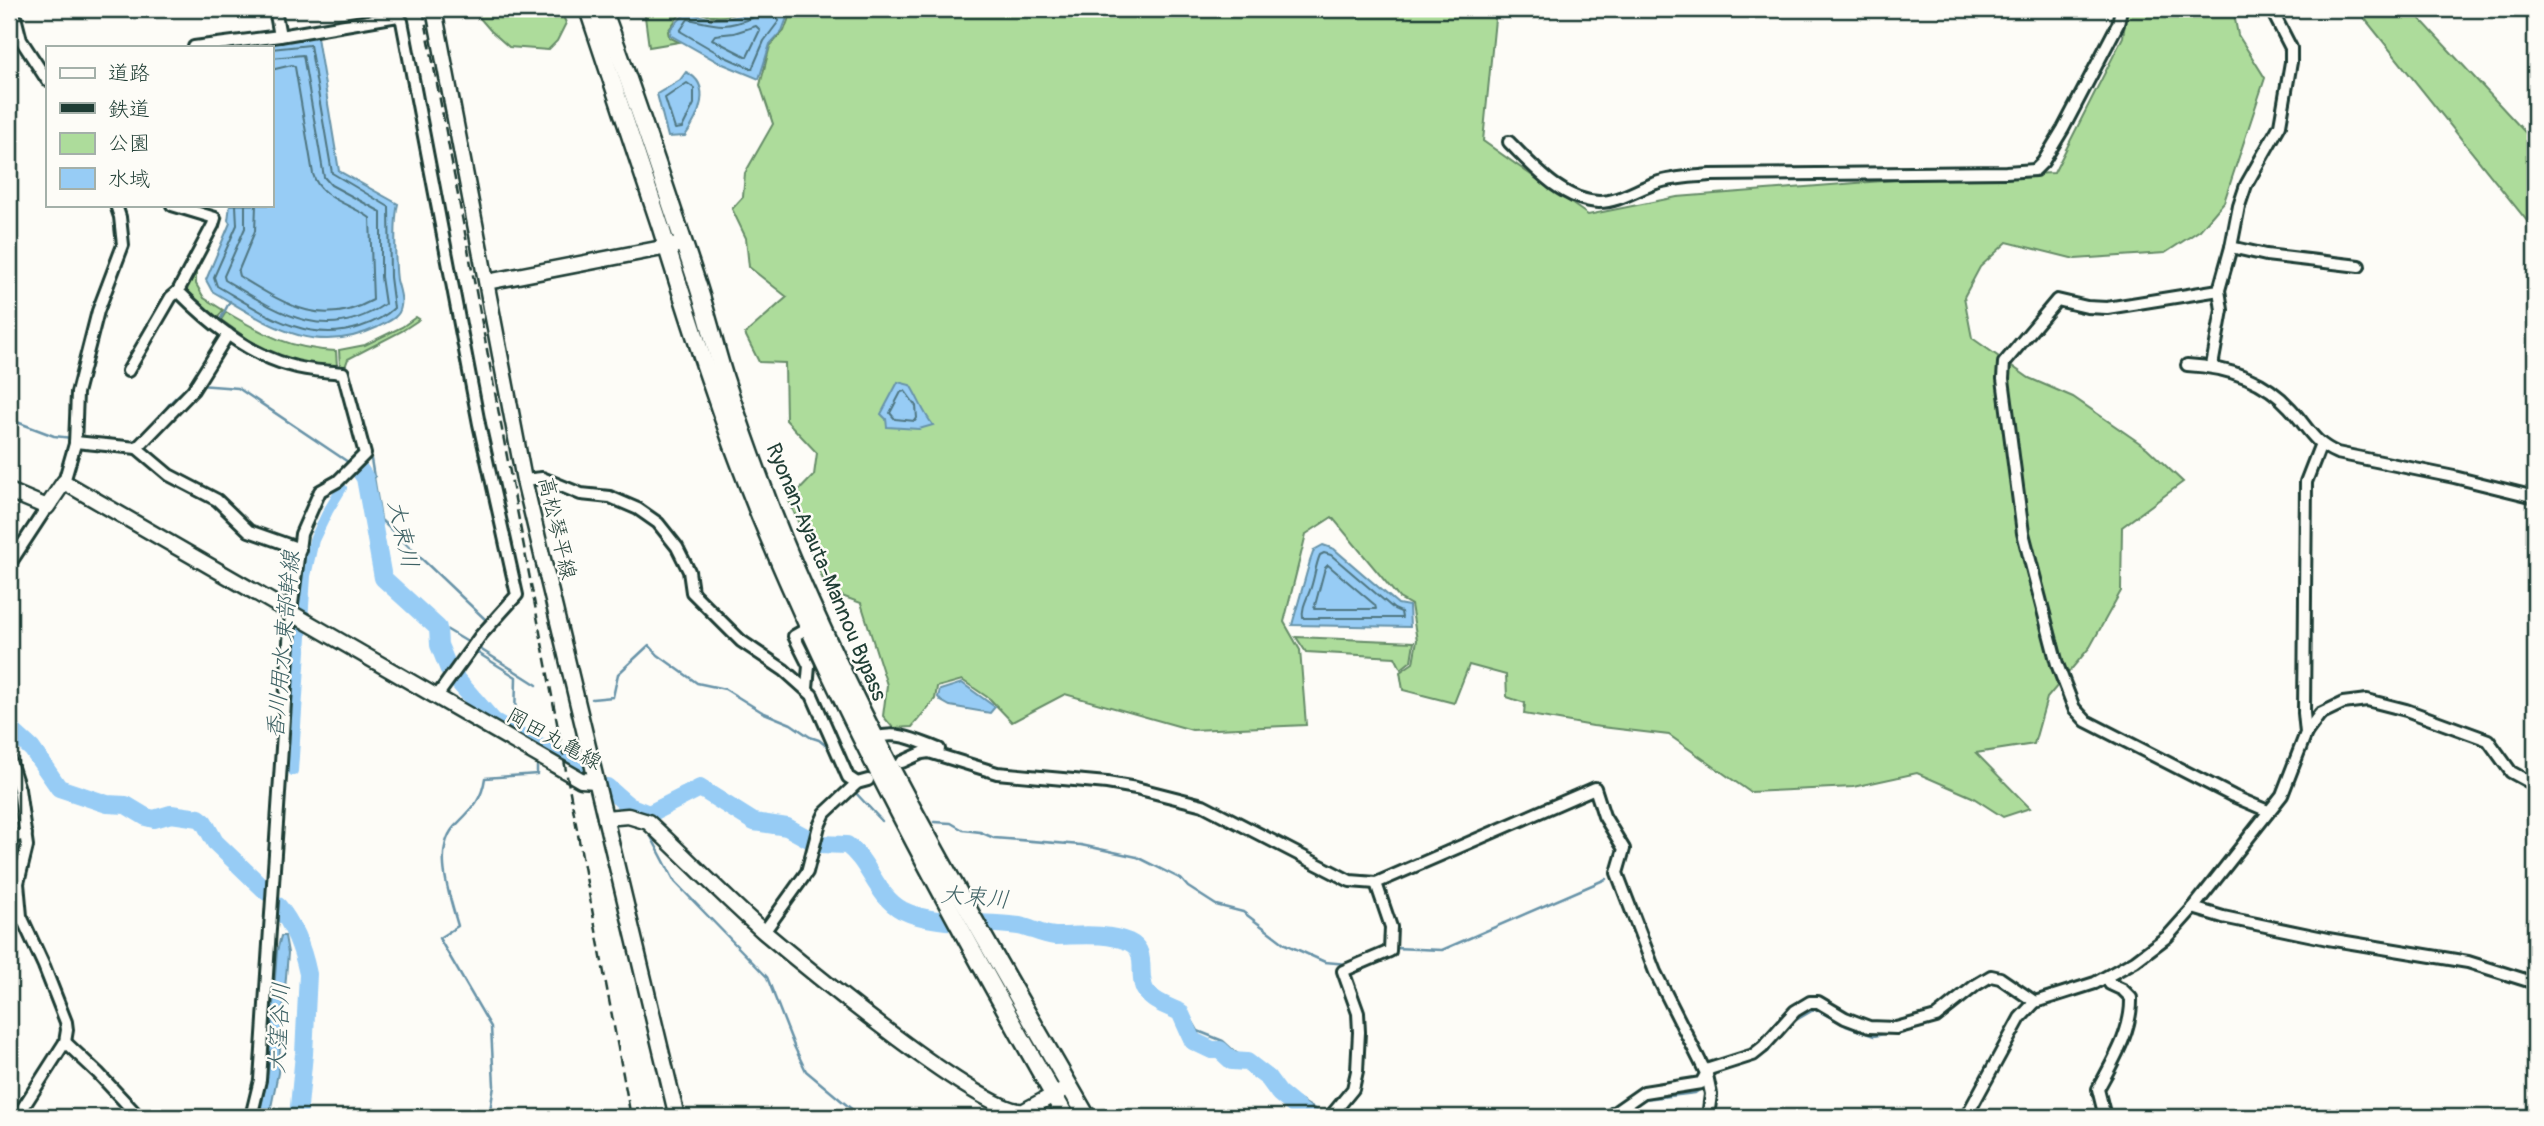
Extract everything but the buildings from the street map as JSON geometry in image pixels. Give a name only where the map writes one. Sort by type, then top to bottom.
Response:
[{"type":"highway","name":"Ryonan-Ayauta-Mannou Bypass","points":[[588,9],[675,246],[695,279],[726,381],[771,507],[820,622],[959,908],[965,937],[1061,1091],[1087,1117]]},
{"type":"highway","name":"Ryonan-Ayauta-Mannou Bypass","points":[[603,9],[645,123],[711,382],[759,513],[808,628],[863,744],[959,908],[983,936],[1017,993],[1061,1091],[1066,1117]]},
{"type":"main road","name":"高松琴平線","points":[[434,9],[524,480],[596,781]]},
{"type":"main road","points":[[487,282],[675,246]]},
{"type":"main road","points":[[9,491],[47,507],[64,482]]},
{"type":"main road","name":"岡田丸亀線","points":[[64,482],[581,780],[596,781],[605,818]]},
{"type":"main road","points":[[677,1117],[605,818],[628,816],[645,821],[764,932],[949,1077],[1005,1108],[1018,1112],[1061,1091]]},
{"type":"street","points":[[13,9],[21,40],[46,78]]},
{"type":"street","points":[[275,9],[280,36]]},
{"type":"street","points":[[1509,142],[1545,178],[1565,191],[1597,202],[1613,200],[1657,183],[1710,175],[2035,170],[2063,129],[2118,24],[2121,9]]},
{"type":"street","points":[[2212,366],[2222,310],[2219,290],[2239,206],[2246,185],[2280,125],[2291,62],[2291,48],[2271,9]]},
{"type":"street","points":[[202,46],[398,16],[402,21],[479,424],[517,595],[481,635],[437,696]]},
{"type":"street","points":[[64,482],[74,439],[78,393],[92,334],[123,245],[116,206]]},
{"type":"street","points":[[128,371],[171,297],[178,291],[215,218],[175,206]]},
{"type":"street","points":[[2231,247],[2266,255],[2359,266]]},
{"type":"street","points":[[2219,290],[2107,308],[2087,307],[2057,299],[2004,363],[2003,379],[2023,533],[2057,664],[2074,708],[2086,721],[2268,811]]},
{"type":"street","points":[[178,291],[228,334],[264,356],[290,366],[343,373],[365,454],[338,481],[320,491],[301,534],[260,1080],[251,1117]]},
{"type":"street","points":[[137,448],[194,386],[228,334]]},
{"type":"street","points":[[2187,365],[2212,366],[2270,388],[2320,446],[2337,453],[2535,497]]},
{"type":"street","points":[[74,439],[137,448],[170,475],[217,500],[249,531],[300,549]]},
{"type":"street","points":[[2306,733],[2306,482],[2320,446]]},
{"type":"street","points":[[524,480],[542,478],[581,494],[603,495],[648,515],[668,533],[677,547],[689,571],[692,592],[741,641],[785,670],[812,695],[848,777],[857,785],[825,813],[802,881],[764,932]]},
{"type":"street","points":[[9,565],[47,507]]},
{"type":"street","points":[[807,688],[809,666],[794,636],[808,628]]},
{"type":"street","points":[[1966,1117],[2020,1018],[2032,1005],[2095,983],[2135,961],[2168,936],[2193,908],[2282,795],[2306,733],[2320,714],[2343,704],[2367,699],[2406,710],[2488,740],[2511,772],[2535,785]]},
{"type":"street","points":[[875,738],[897,734],[950,752],[951,759]]},
{"type":"street","points":[[902,762],[929,752],[997,774],[1107,783],[1203,805],[1350,881],[1376,883],[1595,788],[1604,816],[1624,849],[1617,873],[1645,949],[1708,1078],[1711,1094],[1708,1117]]},
{"type":"street","points":[[9,758],[19,789],[27,846],[18,883],[21,916],[44,966],[67,1030],[65,1042],[17,1117]]},
{"type":"street","points":[[9,838],[26,834]]},
{"type":"street","points":[[1332,1116],[1353,1089],[1357,1071],[1358,1013],[1343,971],[1390,951],[1391,928],[1376,883]]},
{"type":"street","points":[[2193,908],[2328,939],[2468,962],[2535,983]]},
{"type":"street","points":[[1608,1117],[1644,1092],[1701,1083],[1708,1078],[1709,1069],[1753,1055],[1795,1011],[1810,1002],[1823,1004],[1857,1023],[1885,1029],[1936,1017],[1991,976],[2000,978],[2032,1005]]},
{"type":"street","points":[[2105,1117],[2098,1089],[2116,1058],[2132,1011],[2131,998],[2123,990],[2110,984],[2107,977]]},
{"type":"street","points":[[65,1042],[139,1117]]},
{"type":"green space","points":[[472,9],[560,9],[566,23],[557,41],[548,50],[509,47]]},
{"type":"green space","points":[[644,9],[748,9],[731,15],[717,16],[683,10],[668,31],[669,37],[679,42],[649,47]]},
{"type":"green space","points":[[781,9],[1496,9],[1483,141],[1588,215],[1677,197],[1895,180],[2054,173],[2123,37],[2127,9],[2233,9],[2238,35],[2265,78],[2224,202],[2200,230],[2165,253],[2075,259],[2007,242],[1980,267],[1964,297],[1972,338],[2029,378],[2073,397],[2147,448],[2183,482],[2122,527],[2121,591],[2090,647],[2047,698],[2034,744],[1976,753],[2030,808],[2003,817],[1972,797],[1917,773],[1853,787],[1750,792],[1669,735],[1524,714],[1525,703],[1507,697],[1506,675],[1469,665],[1454,703],[1403,690],[1400,672],[1413,663],[1417,640],[1411,605],[1399,598],[1332,517],[1306,534],[1284,622],[1300,650],[1306,725],[1192,730],[1065,694],[1012,722],[990,699],[962,680],[937,687],[935,699],[912,727],[893,728],[883,716],[887,685],[861,603],[828,591],[789,501],[814,475],[817,453],[786,420],[785,363],[759,362],[745,334],[787,297],[749,267],[746,238],[732,209],[743,197],[745,173],[773,124],[760,85],[770,46],[784,31],[790,15]]},
{"type":"green space","points":[[2357,9],[2411,9],[2535,143],[2535,231]]},
{"type":"green space","points":[[222,218],[196,272],[196,284],[204,298],[223,310],[217,319],[186,290],[185,285],[218,219]]},
{"type":"green space","points":[[226,312],[253,328],[291,344],[336,351],[337,367],[305,364],[265,351],[221,320]]},
{"type":"green space","points":[[416,317],[419,319],[402,331],[348,359],[345,367],[340,366],[339,350],[365,345]]},
{"type":"green space","points":[[1296,637],[1414,642],[1411,661],[1401,669],[1395,657],[1306,652]]},
{"type":"water","points":[[765,9],[788,15],[782,31],[770,44],[759,79],[718,62],[670,35],[671,28],[687,12],[712,19],[731,18]]},
{"type":"water","points":[[314,35],[317,37],[339,171],[398,204],[395,253],[402,300],[400,310],[392,319],[355,336],[312,338],[292,333],[252,315],[212,291],[206,280],[230,223],[230,206],[273,206],[273,46],[260,46],[262,43]]},
{"type":"water","points":[[686,72],[695,78],[699,85],[701,102],[695,120],[685,136],[668,137],[657,94],[680,80]]},
{"type":"water","points":[[898,382],[910,385],[933,425],[919,429],[887,427],[886,419],[881,414]]},
{"type":"water","points":[[1323,545],[1334,549],[1398,604],[1409,606],[1410,627],[1292,625],[1314,550]]},
{"type":"water","points":[[962,683],[995,707],[990,713],[950,706],[938,697],[940,690]]},
{"type":"water","points":[[281,936],[285,936],[288,953],[278,1073],[269,1117],[259,1117],[268,1073],[277,951]]},
{"type":"waterway","points":[[219,322],[230,301]]},
{"type":"waterway","points":[[224,325],[257,346]]},
{"type":"waterway","points":[[199,385],[238,388],[351,464]]},
{"type":"waterway","points":[[128,443],[144,434],[180,393],[189,388]]},
{"type":"waterway","points":[[360,417],[369,447],[381,520],[487,621],[477,631]]},
{"type":"waterway","points":[[9,419],[54,436],[72,438]]},
{"type":"waterway","name":"大束川","points":[[359,469],[365,478],[383,578],[438,628],[439,645],[450,672],[493,721],[543,749],[575,757],[583,766]]},
{"type":"waterway","points":[[365,478],[375,477]]},
{"type":"waterway","name":"香川用水 東部幹線","points":[[293,771],[306,576],[314,540],[342,488]]},
{"type":"waterway","name":"大束川","points":[[372,512],[387,578],[441,626],[471,644]]},
{"type":"waterway","points":[[592,699],[613,697],[618,674],[649,645],[658,655],[697,683],[725,689],[762,712],[791,724],[830,749]]},
{"type":"waterway","points":[[477,647],[537,685]]},
{"type":"waterway","points":[[477,647],[478,653],[516,677],[515,721],[536,739],[537,748]]},
{"type":"waterway","name":"大窪谷川","points":[[9,728],[32,749],[59,788],[107,804],[126,805],[154,819],[171,814],[199,818],[215,842],[267,892]]},
{"type":"waterway","points":[[489,1117],[494,1086],[491,1027],[439,938],[458,926],[447,887],[445,846],[449,834],[479,798],[485,778],[537,774],[537,761]]},
{"type":"waterway","name":"大束川","points":[[607,787],[629,806],[649,814],[700,788],[754,822],[787,827],[818,844],[847,845],[862,860],[879,888],[893,904],[915,915],[944,921],[1019,926],[1055,936],[1102,936],[1129,942],[1139,952],[1144,988],[1155,1000],[1180,1012],[1193,1041],[1212,1050],[1220,1050],[1232,1061],[1247,1062],[1268,1078],[1279,1093],[1308,1117]]},
{"type":"waterway","points":[[854,791],[882,821]]},
{"type":"waterway","points":[[934,822],[951,823],[963,830],[980,832],[994,838],[1081,845],[1137,857],[1181,879],[1188,887],[1216,905],[1243,912],[1285,944],[1325,962],[1347,964]]},
{"type":"waterway","points":[[646,827],[675,882],[767,977],[806,1071],[861,1117]]},
{"type":"waterway","points":[[1394,948],[1442,950],[1606,879]]},
{"type":"waterway","name":"大窪谷川","points":[[278,906],[297,938],[308,974],[298,1117]]},
{"type":"waterway","points":[[1366,955],[1384,948]]},
{"type":"waterway","points":[[2004,987],[2012,993]]},
{"type":"waterway","name":"大束川","points":[[1174,1009],[1187,1012],[1198,1031],[1223,1041],[1235,1052],[1271,1074],[1291,1095],[1328,1117]]},
{"type":"waterway","points":[[1791,1023],[1815,1009],[1846,1026],[1874,1036],[1923,1026]]},
{"type":"waterway","points":[[1760,1056],[1768,1052],[1775,1041]]},
{"type":"waterway","points":[[1618,1117],[1645,1099],[1695,1093],[1702,1088]]},
{"type":"railway","points":[[423,9],[631,1117]]}]
